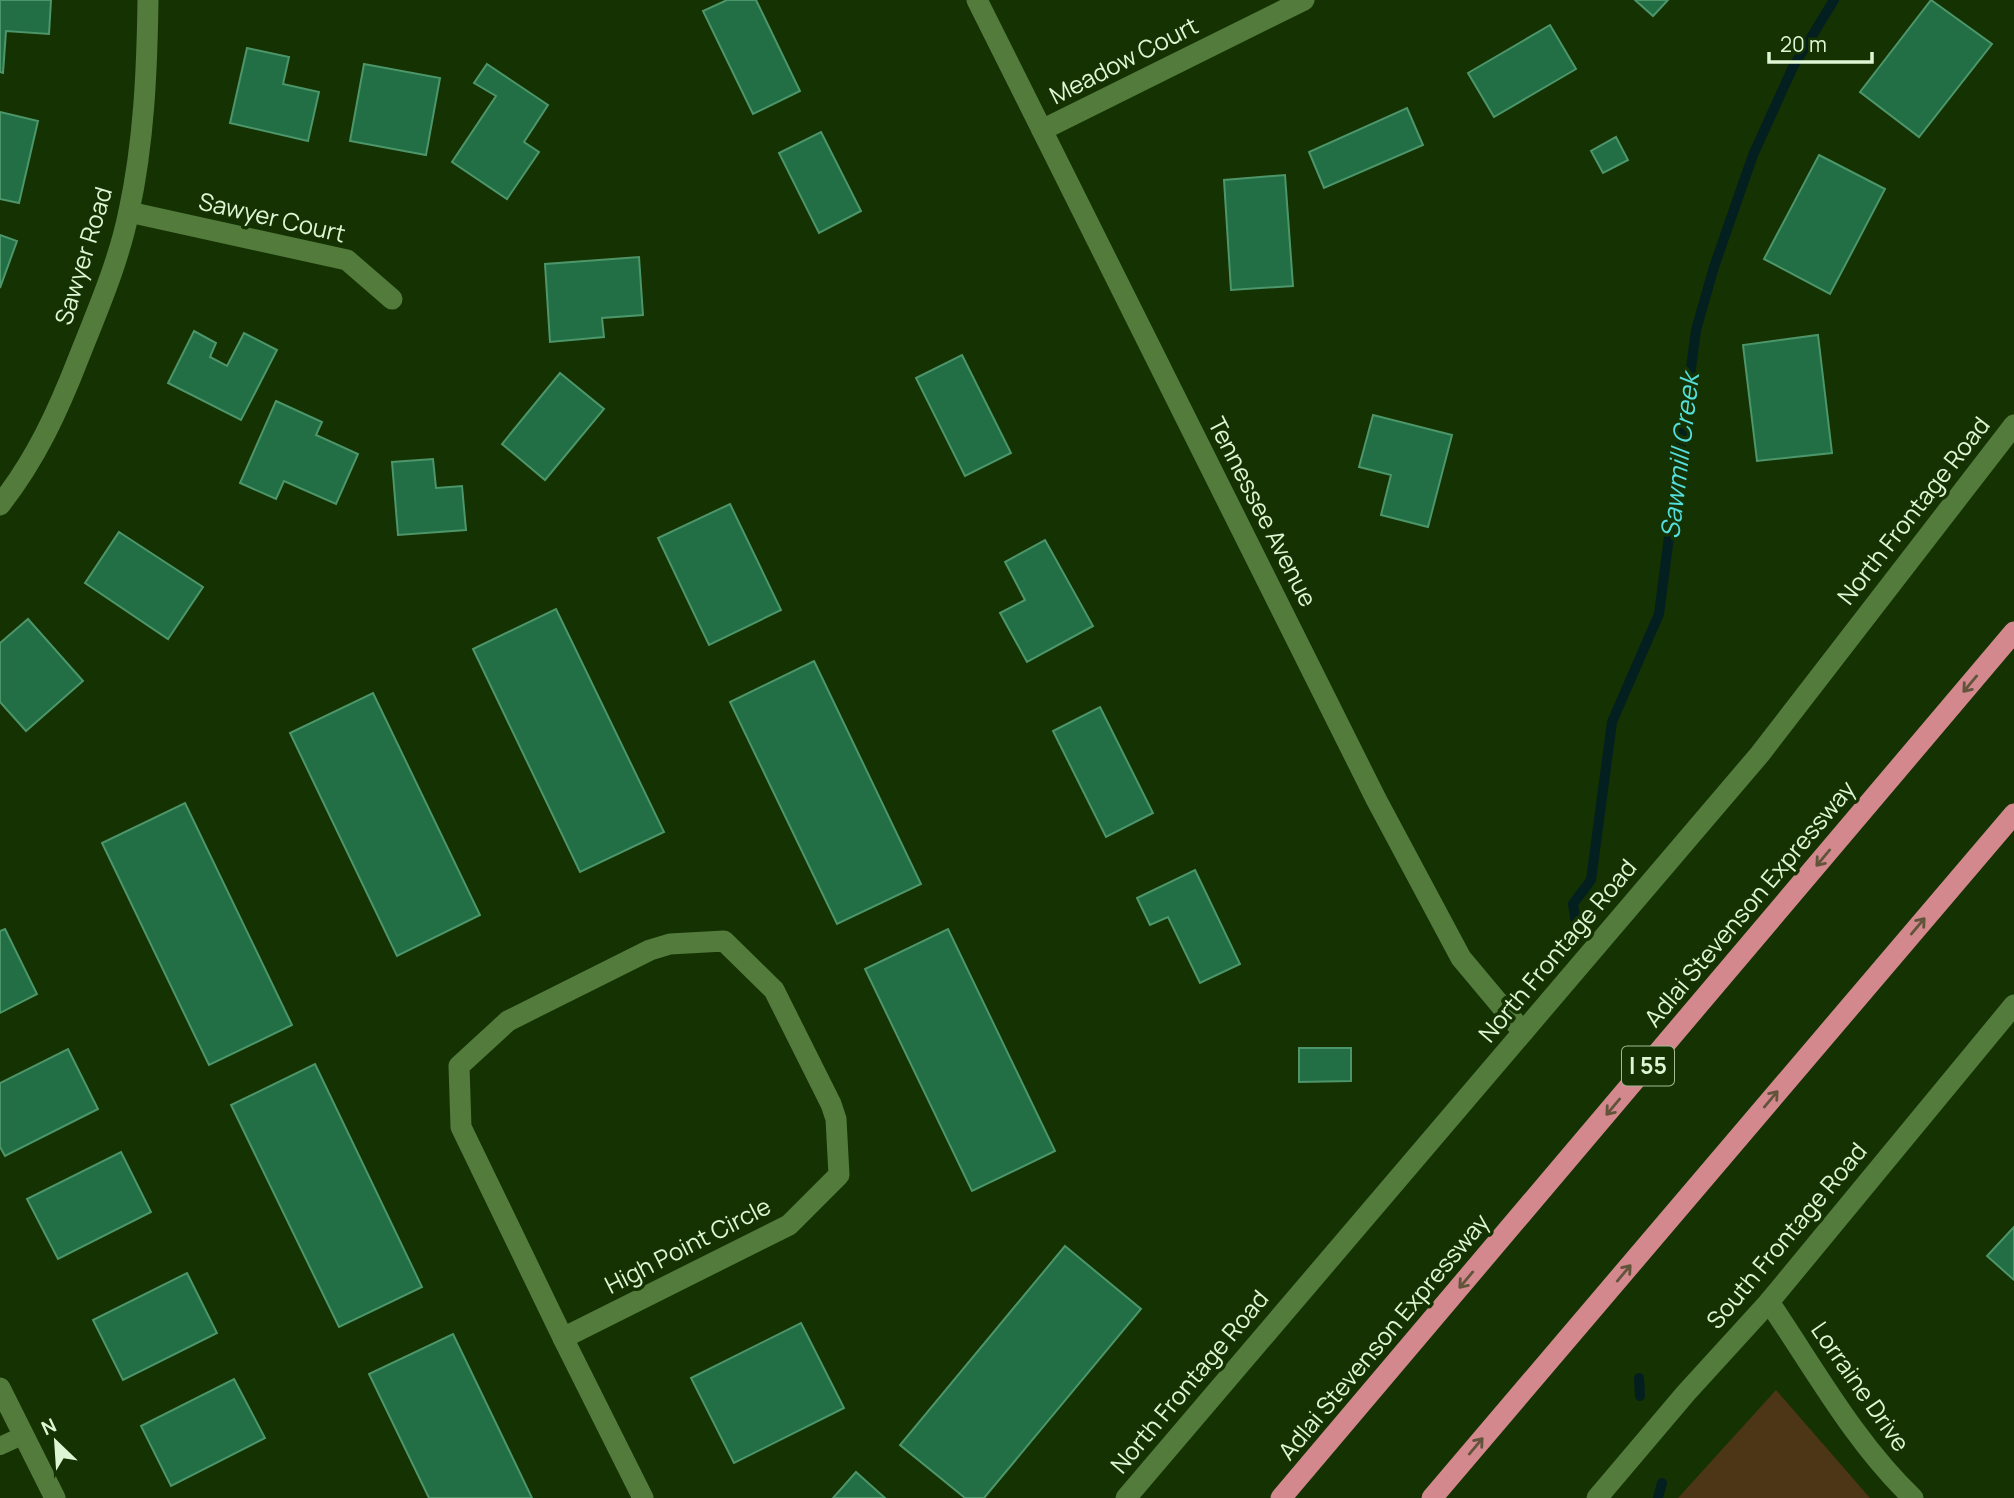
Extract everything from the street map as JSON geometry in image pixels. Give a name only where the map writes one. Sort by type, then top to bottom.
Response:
[{"type":"highway","name":"Adlai Stevenson Expressway","points":[[1281,1498],[2014,632]]},
{"type":"highway","points":[[1432,1498],[2014,814]]},
{"type":"street","name":"Sawyer Road","points":[[0,505],[20,480],[51,429],[104,294],[129,212],[142,123],[148,0]]},
{"type":"street","name":"Tennessee Avenue","points":[[977,0],[1368,783],[1461,958],[1523,1032]]},
{"type":"street","name":"Meadow Court","points":[[1042,131],[1304,0]]},
{"type":"street","name":"Sawyer Court","points":[[129,212],[347,260],[392,299]]},
{"type":"street","name":"North Frontage Road","points":[[1126,1498],[1760,754],[2014,425]]},
{"type":"street","name":"High Point Circle","points":[[563,1338],[789,1225],[839,1175],[836,1119],[831,1104],[774,989],[724,941],[670,944],[650,950],[508,1021],[459,1066],[461,1127],[563,1338],[643,1498]]},
{"type":"street","name":"South Frontage Road","points":[[1597,1498],[1686,1393],[1769,1302],[2014,1005]]},
{"type":"street","name":"Lorraine Drive","points":[[1769,1302],[1861,1437],[1891,1477],[1913,1498]]},
{"type":"street","points":[[0,1388],[55,1498]]},
{"type":"lane","points":[[0,1446],[23,1435]]},
{"type":"shaded area","points":[[1776,1390],[1870,1498],[1678,1498]]},
{"type":"building","points":[[0,0],[51,0],[49,34],[6,31],[3,73],[0,72]]},
{"type":"building","points":[[727,0],[756,0],[800,91],[753,114],[703,11]]},
{"type":"building","points":[[1635,0],[1668,0],[1653,16]]},
{"type":"building","points":[[1931,0],[1992,44],[1919,137],[1860,92]]},
{"type":"building","points":[[1550,25],[1576,69],[1494,117],[1468,73]]},
{"type":"building","points":[[247,48],[289,57],[283,84],[319,92],[308,141],[230,123]]},
{"type":"building","points":[[364,64],[440,78],[426,155],[350,141]]},
{"type":"building","points":[[487,64],[548,105],[524,142],[539,152],[507,199],[452,162],[496,96],[474,83]]},
{"type":"building","points":[[1407,108],[1423,145],[1324,188],[1309,152]]},
{"type":"building","points":[[0,112],[38,121],[19,203],[0,199]]},
{"type":"building","points":[[821,132],[861,211],[819,233],[779,153]]},
{"type":"building","points":[[1616,137],[1628,160],[1603,173],[1591,151]]},
{"type":"building","points":[[1819,155],[1885,189],[1830,294],[1764,259]]},
{"type":"building","points":[[1285,175],[1293,286],[1231,290],[1224,180]]},
{"type":"building","points":[[0,235],[17,241],[0,288]]},
{"type":"building","points":[[639,257],[643,315],[602,318],[604,337],[550,342],[545,264]]},
{"type":"building","points":[[194,331],[216,343],[210,357],[227,366],[244,333],[277,350],[241,420],[168,383]]},
{"type":"building","points":[[1818,335],[1832,453],[1757,461],[1743,345]]},
{"type":"building","points":[[962,355],[1011,453],[965,476],[916,378]]},
{"type":"building","points":[[560,373],[604,409],[545,480],[502,444]]},
{"type":"building","points":[[276,401],[322,422],[316,435],[358,454],[336,504],[284,481],[276,499],[240,483]]},
{"type":"building","points":[[1373,415],[1452,435],[1428,527],[1381,515],[1391,475],[1359,467]]},
{"type":"building","points":[[433,459],[436,488],[462,486],[466,530],[398,535],[392,462]]},
{"type":"building","points":[[730,504],[781,610],[709,645],[658,538]]},
{"type":"building","points":[[119,532],[203,587],[168,639],[85,583]]},
{"type":"building","points":[[1045,540],[1093,626],[1027,662],[1000,613],[1025,600],[1005,562]]},
{"type":"building","points":[[556,609],[664,832],[580,872],[473,649]]},
{"type":"building","points":[[28,619],[83,681],[26,731],[0,702],[0,643]]},
{"type":"building","points":[[814,661],[921,884],[837,924],[730,702]]},
{"type":"building","points":[[373,693],[480,915],[397,956],[290,733]]},
{"type":"building","points":[[1100,707],[1153,813],[1106,837],[1053,731]]},
{"type":"building","points":[[185,803],[292,1025],[209,1065],[102,843]]},
{"type":"building","points":[[1195,870],[1240,964],[1200,983],[1168,917],[1150,925],[1137,898]]},
{"type":"building","points":[[5,929],[37,994],[0,1013],[0,931]]},
{"type":"building","points":[[948,929],[1055,1151],[972,1191],[865,969]]},
{"type":"building","points":[[1299,1048],[1351,1048],[1351,1081],[1299,1082]]},
{"type":"building","points":[[68,1049],[98,1109],[5,1156],[0,1147],[0,1083]]},
{"type":"building","points":[[315,1064],[422,1287],[339,1327],[231,1105]]},
{"type":"building","points":[[121,1152],[151,1212],[58,1259],[27,1199]]},
{"type":"building","points":[[2014,1227],[2014,1280],[1987,1256]]},
{"type":"building","points":[[1065,1246],[1141,1309],[984,1498],[965,1498],[900,1445]]},
{"type":"building","points":[[187,1273],[217,1333],[123,1380],[93,1320]]},
{"type":"building","points":[[801,1323],[844,1408],[734,1463],[691,1378]]},
{"type":"building","points":[[453,1334],[532,1498],[429,1498],[369,1374]]},
{"type":"building","points":[[234,1379],[265,1438],[171,1486],[141,1426]]},
{"type":"building","points":[[856,1472],[885,1498],[833,1498]]},
{"type":"waterway","name":"Sawmill Creek","points":[[1576,923],[1573,904],[1591,880],[1612,722],[1659,614],[1696,330],[1714,267],[1753,155],[1793,67],[1834,0]]},
{"type":"waterway","name":"Sawmill Creek","points":[[1639,1378],[1640,1396]]},
{"type":"waterway","name":"Sawmill Creek","points":[[1658,1498],[1662,1483]]}]
